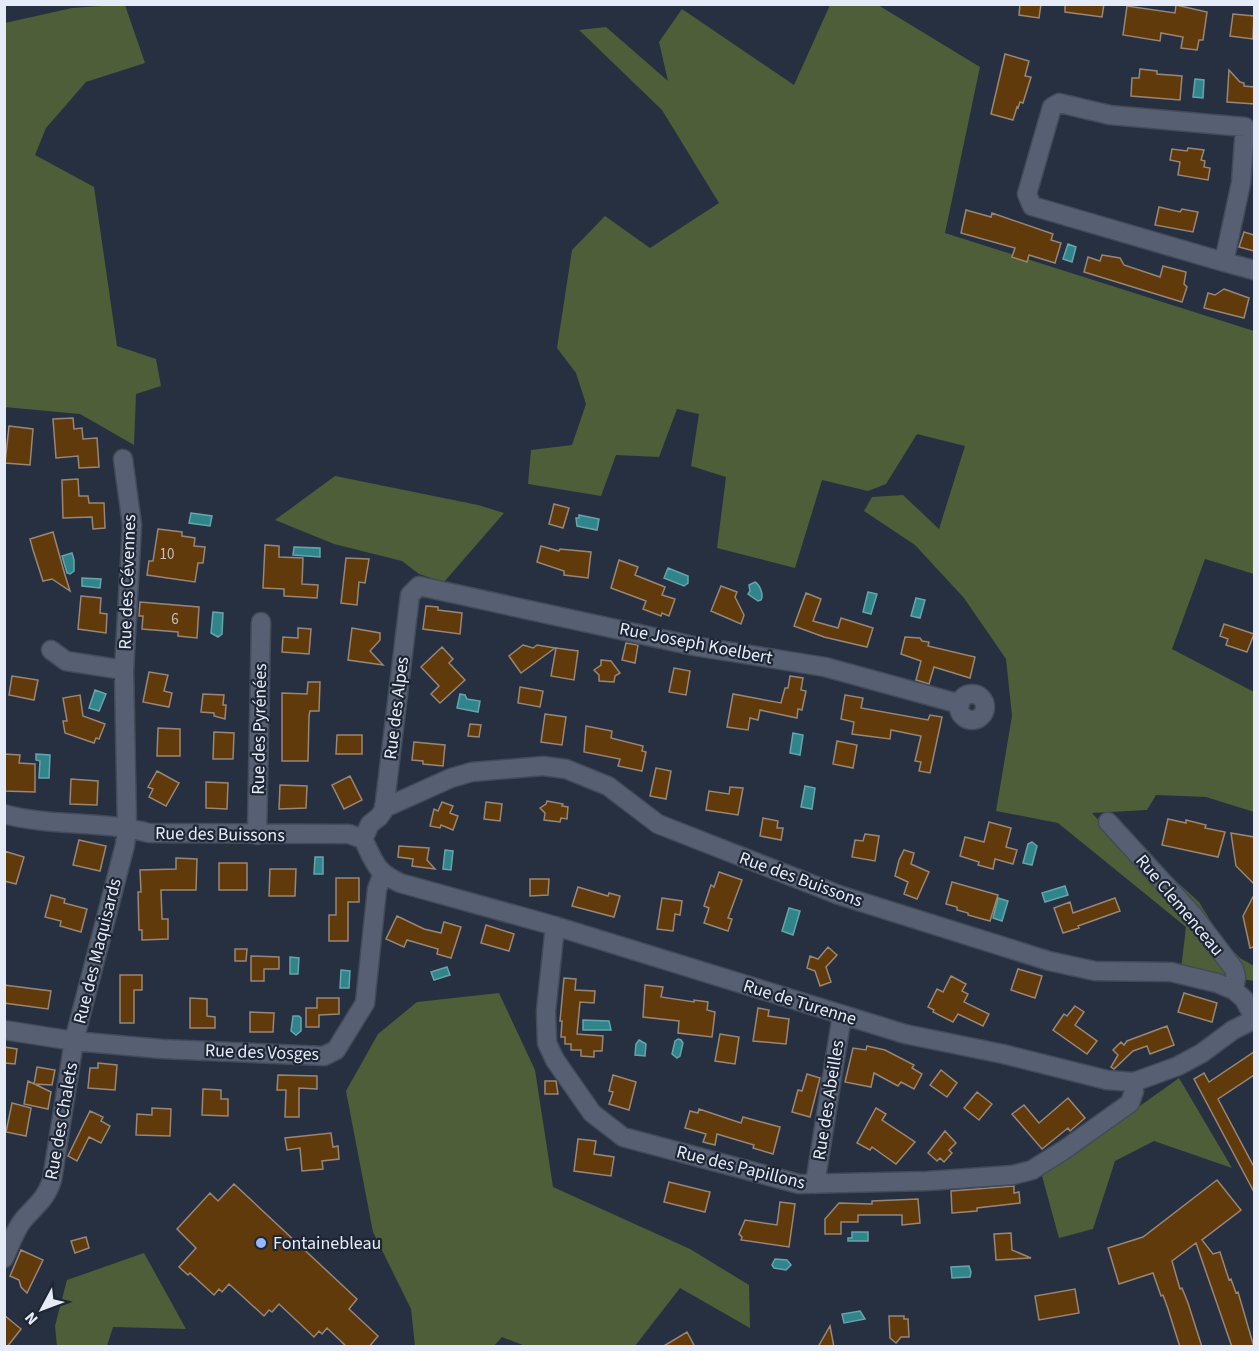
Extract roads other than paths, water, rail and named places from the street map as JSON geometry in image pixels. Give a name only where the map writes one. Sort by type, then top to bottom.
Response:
[{"type":"street","points":[[1224,262],[1250,127],[1110,115],[1059,103],[1052,107],[1028,194],[1032,206],[1224,262],[1254,270]]},
{"type":"street","name":"Rue des Cévennes","points":[[123,459],[132,525],[124,670],[127,827]]},
{"type":"street","name":"Rue des Alpes","points":[[363,839],[370,824],[382,813],[384,806],[410,595],[419,586],[431,588]]},
{"type":"street","name":"Rue Joseph Koelbert","points":[[431,588],[694,646],[825,667],[960,704]]},
{"type":"street","name":"Rue des Pyrénées","points":[[256,835],[261,622]]},
{"type":"street","name":"Rue des Cévennes","points":[[51,650],[66,661],[124,670]]},
{"type":"street","name":"Rue des Buissons","points":[[384,806],[451,778],[472,772],[543,766],[566,769],[608,786],[658,824],[676,833],[839,895],[1049,961],[1095,971],[1171,972],[1217,983],[1234,990]]},
{"type":"street","name":"Rue des Buissons","points":[[4,814],[23,819],[127,827],[149,833],[349,834],[363,839]]},
{"type":"street","name":"Rue Clemenceau","points":[[1108,822],[1193,915],[1234,969],[1236,977],[1234,990],[1244,999],[1253,1021]]},
{"type":"street","name":"Rue des Maquisards","points":[[4,1030],[74,1041],[127,827]]},
{"type":"street","points":[[363,839],[383,874]]},
{"type":"street","name":"Rue des Vosges","points":[[74,1041],[162,1049],[324,1056],[336,1050],[365,1003],[377,889],[383,874]]},
{"type":"street","name":"Rue de Turenne","points":[[383,874],[400,882],[555,926],[905,1034],[1003,1054],[1107,1080],[1134,1082],[1178,1066],[1202,1053],[1233,1030],[1253,1021]]},
{"type":"street","name":"Rue des Papillons","points":[[555,926],[546,1011],[547,1043],[555,1060],[592,1113],[623,1137],[799,1184],[927,1181],[1013,1175],[1032,1170],[1130,1104],[1134,1082]]},
{"type":"street","name":"Rue des Abeilles","points":[[814,1184],[842,1015]]},
{"type":"street","name":"Rue des Chalets","points":[[4,1258],[23,1220],[48,1192],[52,1180],[74,1041]]},
{"type":"place","name":"Fontainebleau","points":[[261,1243]]}]
